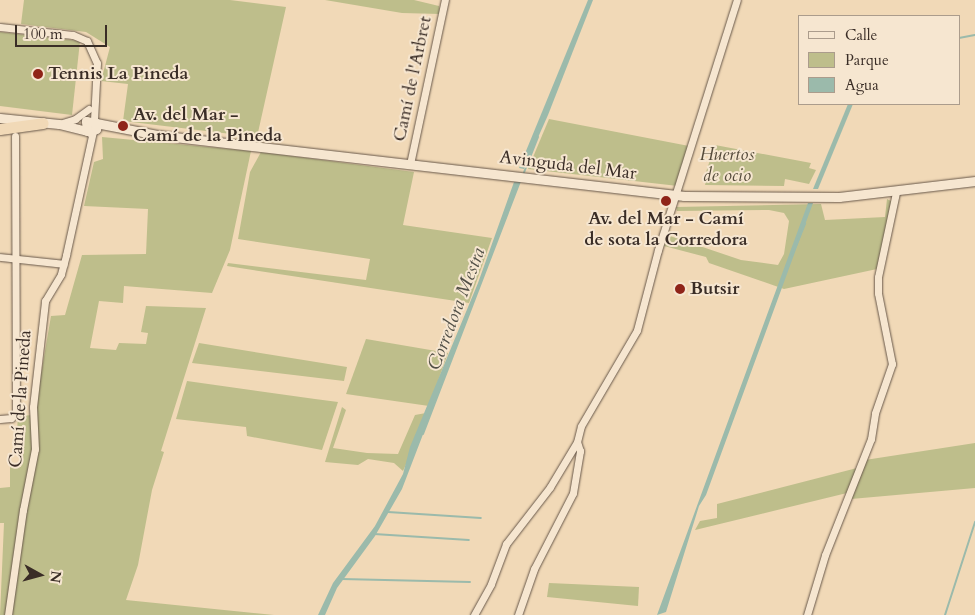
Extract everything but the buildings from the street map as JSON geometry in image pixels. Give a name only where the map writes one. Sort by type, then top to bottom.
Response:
[{"type":"highway","points":[[0,129],[43,123]]},
{"type":"street","name":"Camí de l'Arbret","points":[[410,164],[445,0]]},
{"type":"street","points":[[474,615],[491,584],[506,544],[550,487],[577,442],[581,426],[637,330],[658,250],[677,195],[737,0]]},
{"type":"street","name":"Camí de la Pineda","points":[[0,28],[81,37],[92,47],[97,72],[86,178],[64,264],[50,287],[43,311],[33,407],[35,449],[21,521],[8,615]]},
{"type":"street","name":"Camí de la Pineda","points":[[91,126],[90,109],[95,93]]},
{"type":"street","points":[[60,124],[75,119],[90,109]]},
{"type":"street","name":"Avinguda del Mar","points":[[0,118],[91,126],[677,195],[806,199],[896,192],[975,180]]},
{"type":"street","points":[[0,418],[13,417],[15,136]]},
{"type":"street","points":[[807,615],[825,555],[871,439],[875,413],[892,364],[878,285],[896,192]]},
{"type":"street","points":[[0,257],[64,264]]},
{"type":"street","points":[[518,615],[534,568],[573,493],[580,451],[577,442]]},
{"type":"green space","points":[[24,0],[230,0],[286,7],[257,137],[123,121],[128,84],[101,81],[110,47],[86,32],[21,24]]},
{"type":"green space","points":[[325,0],[414,0],[439,6],[440,14],[402,13]]},
{"type":"green space","name":"Tennis La Pineda","points":[[0,32],[80,41],[72,115],[0,106]]},
{"type":"green space","points":[[549,119],[689,146],[678,186],[528,169]]},
{"type":"green space","points":[[102,137],[251,151],[230,250],[212,293],[124,286],[123,303],[99,301],[90,348],[116,350],[119,343],[146,344],[148,333],[141,332],[146,306],[206,308],[161,451],[164,452],[152,490],[138,565],[126,600],[274,615],[0,615],[4,523],[0,523],[0,488],[10,487],[10,467],[21,467],[24,445],[16,444],[18,416],[34,415],[51,316],[65,315],[82,255],[146,254],[148,209],[84,206],[94,162],[103,159]]},
{"type":"green space","name":"Huertos de ocio","points":[[715,145],[811,163],[809,168],[816,170],[809,184],[785,179],[784,186],[705,185],[706,181],[703,181]]},
{"type":"green space","points":[[261,152],[414,172],[403,225],[492,238],[469,303],[227,266],[228,263],[366,280],[370,259],[238,239],[250,172]]},
{"type":"green space","points":[[887,199],[893,202],[877,269],[784,289],[709,263],[706,257],[664,246],[667,235],[741,260],[778,265],[784,254],[789,221],[784,213],[769,210],[677,211],[676,207],[821,204],[825,220],[885,217]]},
{"type":"green space","points":[[366,339],[448,353],[429,406],[346,394]]},
{"type":"green space","points":[[199,343],[347,367],[344,381],[192,363]]},
{"type":"green space","points":[[187,381],[338,402],[322,450],[247,436],[246,427],[176,419]]},
{"type":"green space","points":[[342,407],[346,410],[333,448],[367,453],[398,454],[415,415],[426,413],[423,426],[403,471],[394,463],[368,459],[358,465],[325,462]]},
{"type":"green space","points":[[975,443],[975,488],[851,499],[865,460]]},
{"type":"green space","points":[[857,468],[847,493],[695,530],[700,521],[717,518],[717,504]]},
{"type":"green space","points":[[549,583],[639,587],[638,606],[547,597]]},
{"type":"water","points":[[588,0],[593,0],[548,115],[524,169],[519,168]]},
{"type":"water","points":[[848,105],[853,105],[818,189],[813,189]]},
{"type":"water","points":[[514,182],[520,182],[402,489],[375,536],[337,588],[325,615],[318,615],[333,583],[375,526],[403,474],[410,447],[478,283]]},
{"type":"water","points":[[808,203],[813,203],[706,495],[699,506],[666,612],[657,615]]},
{"type":"waterway","points":[[960,38],[975,35]]},
{"type":"waterway","name":"Corredora Mestra","points":[[523,175],[538,137]]},
{"type":"waterway","name":"Corredora Mestra","points":[[423,434],[521,179]]},
{"type":"waterway","points":[[792,256],[805,223]]},
{"type":"waterway","points":[[388,512],[481,518]]},
{"type":"waterway","points":[[945,615],[975,522]]},
{"type":"waterway","points":[[374,534],[469,540]]},
{"type":"waterway","points":[[342,579],[470,582]]},
{"type":"place","name":"Tennis La Pineda","points":[[38,74]]},
{"type":"place","name":"Av. del Mar - Camí de la Pineda","points":[[123,126]]},
{"type":"place","name":"Av. del Mar - Camí de sota la Corredora","points":[[666,201]]},
{"type":"place","name":"Butsir","points":[[680,289]]}]
